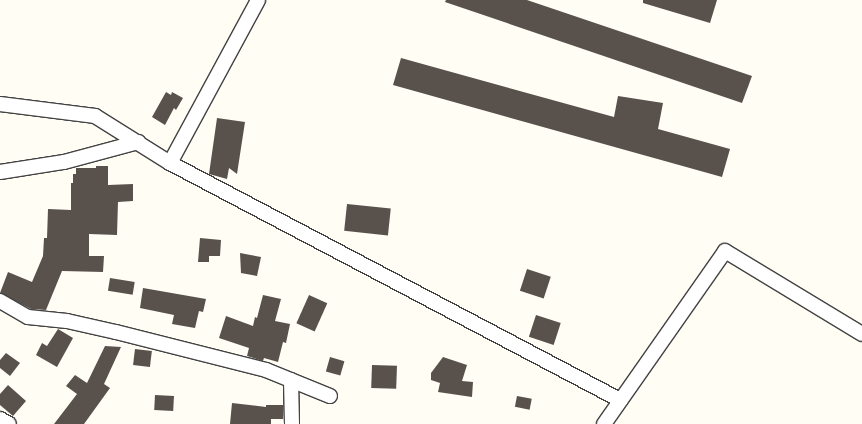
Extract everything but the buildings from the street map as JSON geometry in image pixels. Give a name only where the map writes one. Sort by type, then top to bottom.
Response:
[{"type":"street","points":[[170,163],[258,0]]},
{"type":"street","points":[[0,104],[95,116],[170,163],[620,400]]},
{"type":"street","points":[[0,172],[64,162],[138,142]]},
{"type":"street","points":[[604,424],[726,251],[862,334]]},
{"type":"street","points":[[0,301],[28,317],[67,321],[266,370],[330,396]]},
{"type":"street","points":[[290,380],[292,424]]},
{"type":"street","points":[[0,419],[9,424]]}]
